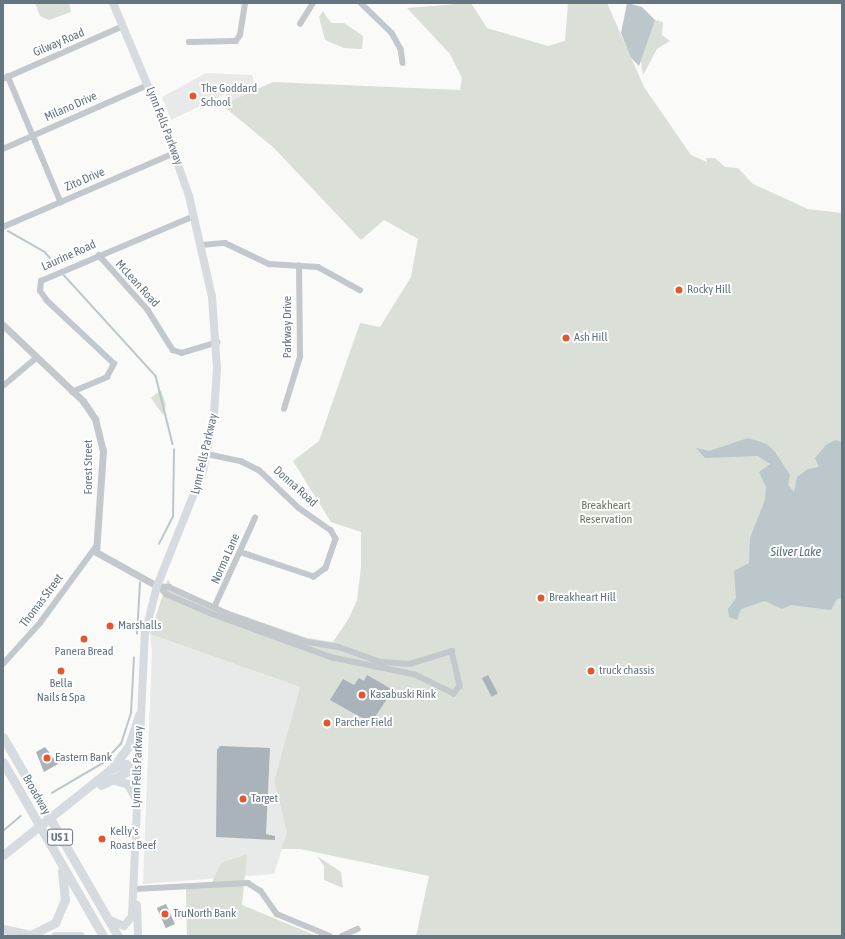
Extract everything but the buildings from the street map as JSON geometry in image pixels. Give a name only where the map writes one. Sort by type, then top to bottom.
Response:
[{"type":"highway","points":[[3,862],[111,769],[129,746],[139,715]]},
{"type":"highway","name":"Broadway","points":[[3,737],[118,936]]},
{"type":"highway","name":"Broadway","points":[[3,762],[103,936]]},
{"type":"highway","points":[[111,769],[126,764],[137,767]]},
{"type":"highway","points":[[59,814],[107,780],[137,767]]},
{"type":"highway","points":[[107,780],[126,782],[137,801]]},
{"type":"highway","points":[[3,855],[33,835]]},
{"type":"highway","points":[[3,929],[31,935],[55,923],[65,900],[60,862]]},
{"type":"highway","points":[[55,936],[80,936]]},
{"type":"main road","name":"Lynn Fells Parkway","points":[[113,3],[175,153],[201,245],[216,342],[216,396],[207,454],[192,506],[157,586],[145,634],[137,767],[135,888],[138,936]]},
{"type":"main road","name":"Lynn Fells Parkway","points":[[108,919],[121,926],[129,924],[135,888]]},
{"type":"street","points":[[189,42],[236,41],[240,35],[245,3]]},
{"type":"street","points":[[300,24],[313,3]]},
{"type":"street","points":[[361,3],[392,33],[401,49],[403,63]]},
{"type":"street","name":"Gilway Road","points":[[6,78],[123,26]]},
{"type":"street","points":[[6,78],[34,135],[62,202]]},
{"type":"street","name":"Milano Drive","points":[[3,149],[148,85]]},
{"type":"street","name":"Zito Drive","points":[[3,227],[175,153]]},
{"type":"street","name":"Laurine Road","points":[[72,392],[107,377],[114,364],[47,301],[40,284],[48,276],[194,216]]},
{"type":"street","points":[[201,245],[225,243],[269,264],[322,268],[360,290]]},
{"type":"street","name":"McLean Road","points":[[99,255],[148,310],[174,350],[182,352],[216,342]]},
{"type":"street","name":"Parkway Drive","points":[[284,409],[300,357],[299,266]]},
{"type":"street","name":"Forest Street","points":[[3,325],[35,359],[72,392],[94,415],[102,444],[95,548]]},
{"type":"street","points":[[3,386],[35,359]]},
{"type":"street","name":"Donna Road","points":[[207,454],[241,461],[259,470],[299,508],[332,530],[336,539],[326,568],[314,577],[242,553]]},
{"type":"street","name":"Norma Lane","points":[[214,608],[242,553],[255,518]]},
{"type":"street","points":[[95,548],[97,553],[157,586],[166,595],[211,614],[353,664],[402,673],[454,694],[460,686],[452,651],[403,664],[307,642],[214,608],[169,587],[157,586]]},
{"type":"street","name":"Thomas Street","points":[[3,664],[40,624],[95,548]]},
{"type":"street","points":[[353,664],[356,653]]},
{"type":"street","points":[[402,673],[403,664]]},
{"type":"street","points":[[135,888],[248,883],[261,891],[279,915],[330,936]]},
{"type":"street","points":[[342,936],[358,929]]},
{"type":"shaded area","name":"The Goddard School","points":[[206,73],[252,75],[260,105],[233,113],[225,94],[171,120],[162,97]]},
{"type":"shaded area","points":[[150,634],[300,687],[274,781],[287,833],[274,874],[143,884],[152,651]]},
{"type":"green space","points":[[35,3],[69,3],[71,12],[49,20],[40,16]]},
{"type":"green space","name":"Breakheart Reservation","points":[[471,3],[487,28],[548,46],[565,41],[568,3],[607,3],[644,87],[691,155],[707,162],[706,158],[715,158],[725,167],[738,168],[753,184],[808,209],[842,213],[842,936],[416,936],[429,876],[300,849],[281,849],[287,833],[274,781],[300,687],[150,634],[168,579],[171,585],[226,610],[307,638],[333,642],[349,618],[357,600],[361,567],[361,532],[331,522],[293,461],[319,441],[360,323],[380,327],[411,277],[418,239],[384,220],[361,240],[274,148],[222,105],[273,82],[460,90],[462,78],[450,54],[407,8]]},
{"type":"green space","points":[[323,11],[331,23],[344,23],[363,36],[362,49],[344,48],[325,40],[319,17]]},
{"type":"green space","points":[[655,20],[663,22],[662,35],[670,41],[657,49],[643,75],[640,57]]},
{"type":"green space","points":[[161,390],[166,405],[163,415],[151,398]]},
{"type":"green space","points":[[247,854],[242,905],[317,936],[187,936],[186,889],[210,887],[221,863]]},
{"type":"green space","points":[[317,856],[341,872],[343,888],[324,880],[324,866]]},
{"type":"water","points":[[627,3],[642,7],[655,20],[639,66],[631,58],[621,33]]},
{"type":"water","name":"Silver Lake","points":[[748,438],[767,444],[775,452],[790,475],[788,485],[794,492],[797,477],[808,469],[819,467],[815,458],[826,445],[835,440],[842,442],[842,598],[837,599],[831,610],[791,605],[782,609],[765,601],[741,609],[737,620],[729,617],[728,609],[736,598],[734,571],[749,563],[750,538],[765,500],[766,487],[759,472],[770,464],[758,456],[705,458],[696,448],[709,451]]},
{"type":"waterway","points":[[8,231],[45,252],[57,266]]},
{"type":"waterway","points":[[64,275],[156,376],[173,444]]},
{"type":"waterway","points":[[159,544],[173,516],[174,450]]},
{"type":"waterway","points":[[137,634],[140,583]]},
{"type":"waterway","points":[[52,793],[103,763],[121,744],[131,713],[134,658]]},
{"type":"waterway","points":[[3,831],[21,816]]},
{"type":"place","name":"The Goddard School","points":[[193,96]]},
{"type":"place","name":"Rocky Hill","points":[[679,290]]},
{"type":"place","name":"Ash Hill","points":[[566,338]]},
{"type":"place","name":"Breakheart Hill","points":[[541,598]]},
{"type":"place","name":"Marshalls","points":[[110,626]]},
{"type":"place","name":"Panera Bread","points":[[84,639]]},
{"type":"place","name":"Bella Nails & Spa","points":[[61,671]]},
{"type":"place","name":"truck chassis","points":[[591,671]]},
{"type":"place","name":"Kasabuski Rink","points":[[362,695]]},
{"type":"place","name":"Parcher Field","points":[[327,723]]},
{"type":"place","name":"Eastern Bank","points":[[47,758]]},
{"type":"place","name":"Target","points":[[243,799]]},
{"type":"place","name":"Kelly's Roast Beef","points":[[102,839]]},
{"type":"place","name":"TruNorth Bank","points":[[165,914]]}]
